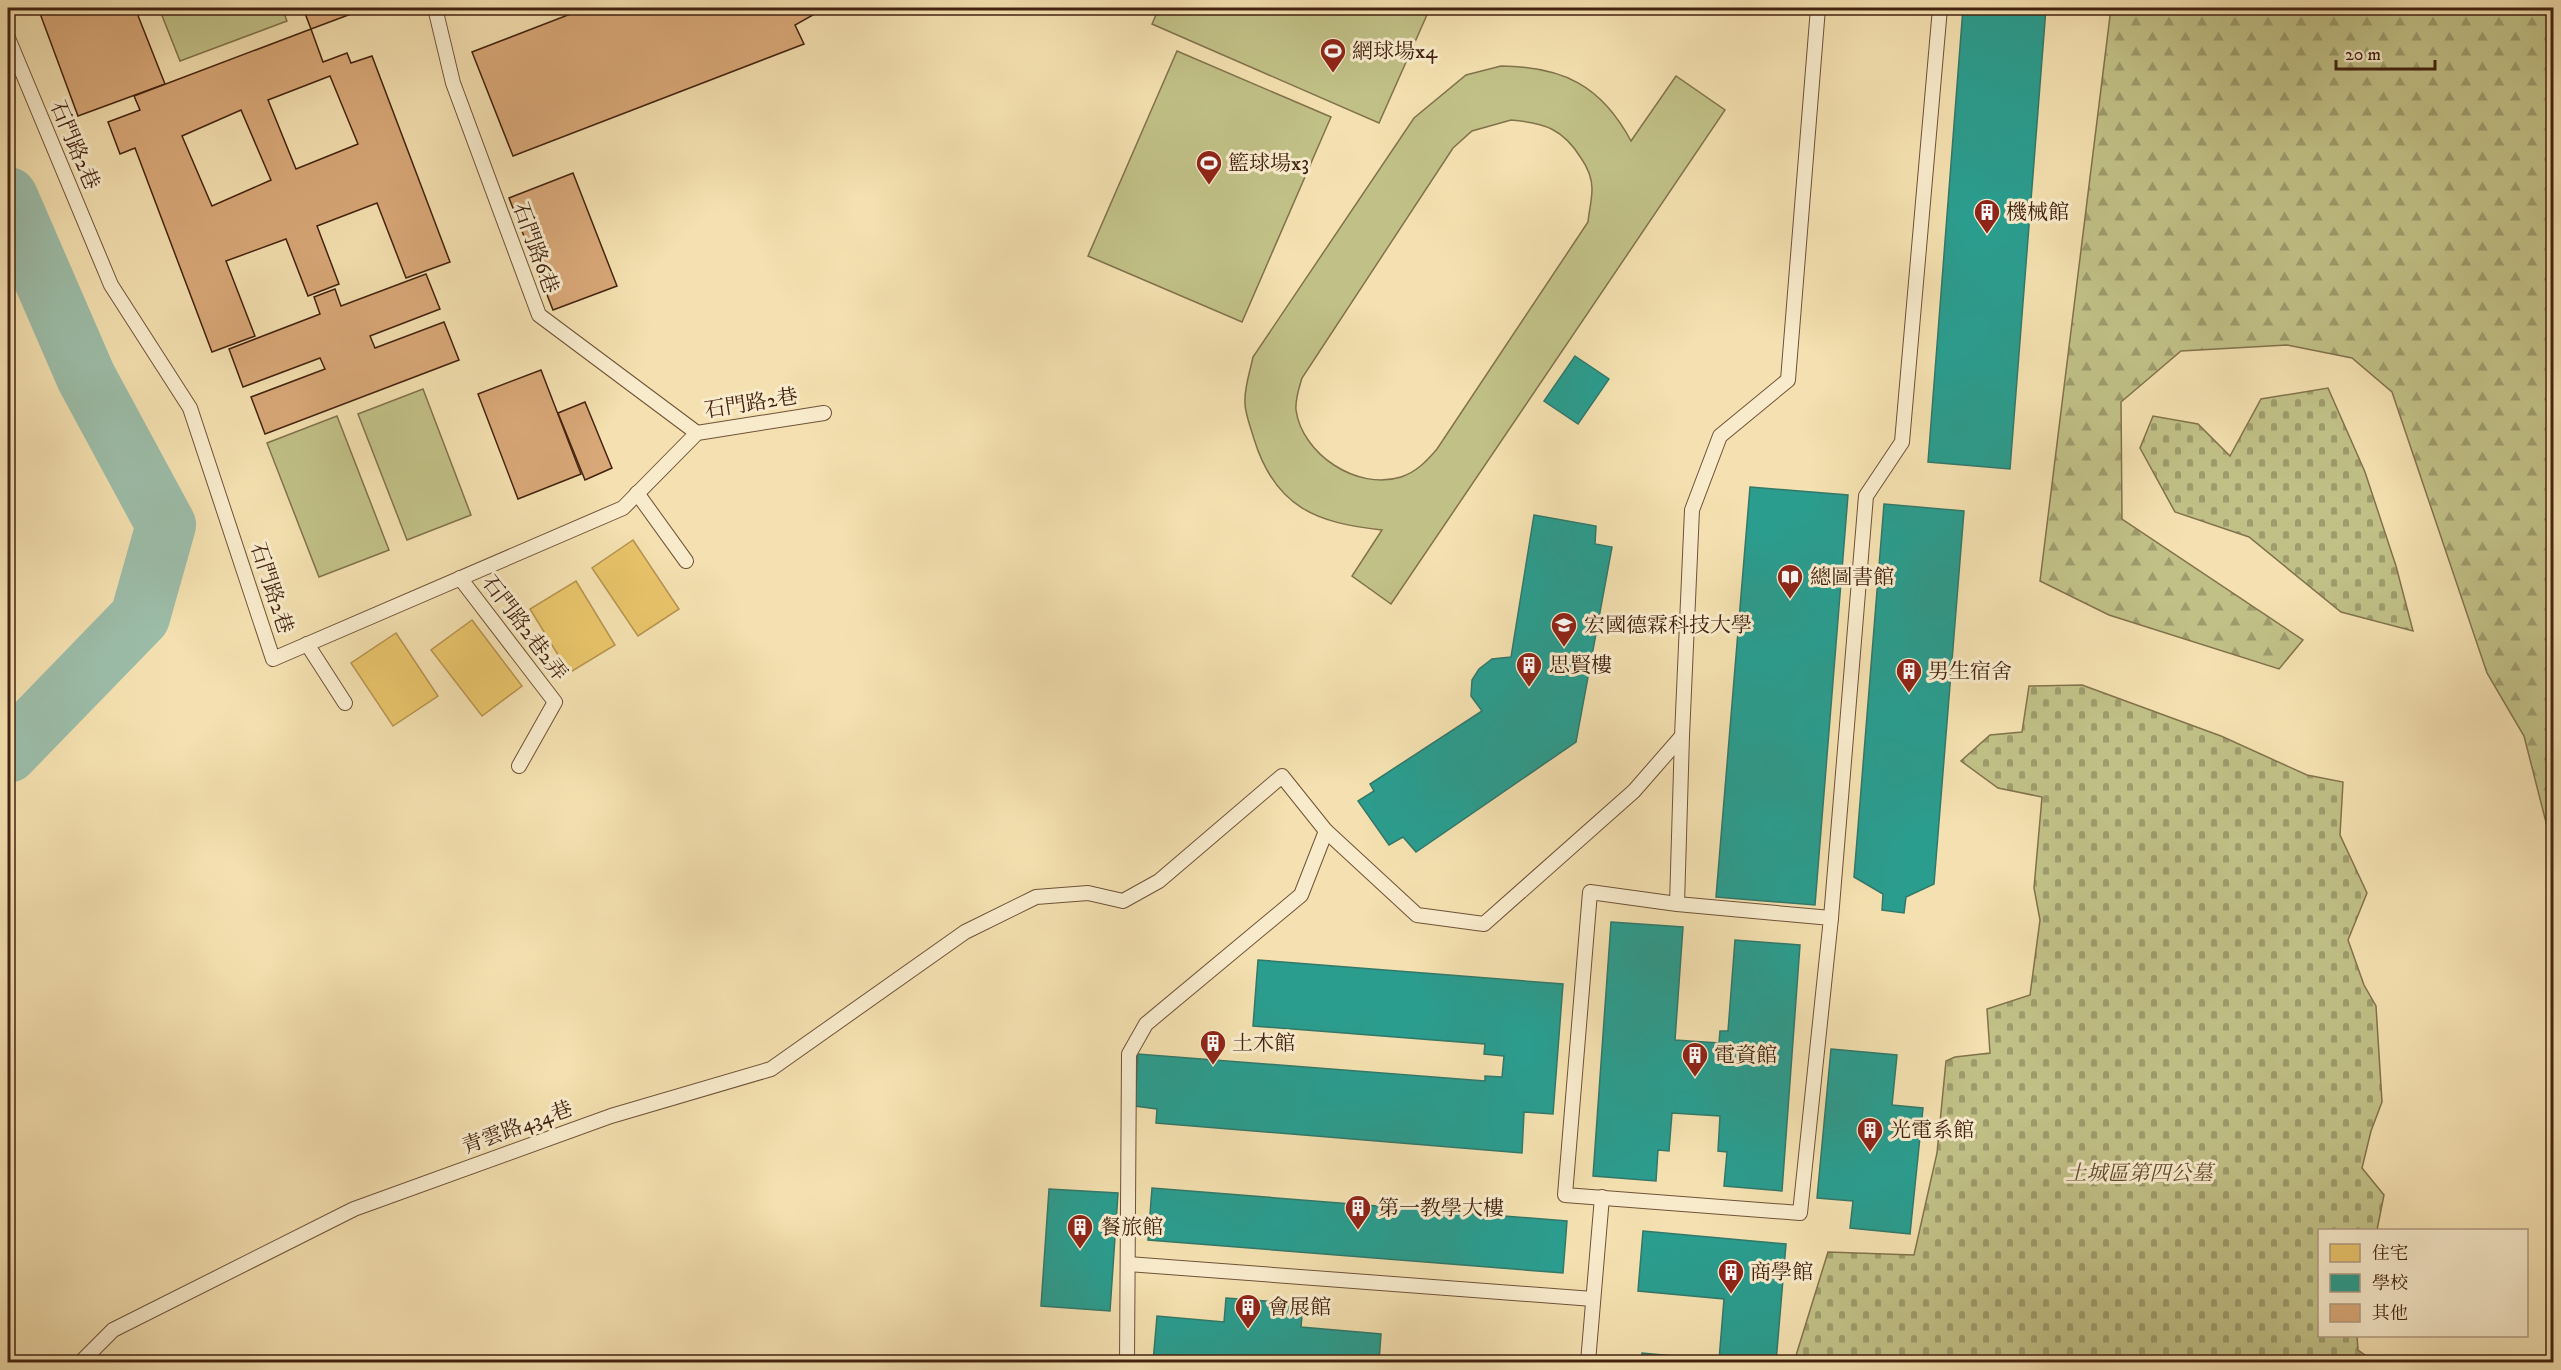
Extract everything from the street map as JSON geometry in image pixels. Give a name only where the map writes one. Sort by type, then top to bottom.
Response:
[{"type":"lane","name":"石門路6巷","points":[[435,8],[453,83],[539,315],[697,433]]},
{"type":"lane","points":[[1677,904],[1692,510],[1720,436],[1788,380],[1818,8]]},
{"type":"lane","points":[[1832,918],[1677,904],[1590,892],[1565,1194],[1800,1213],[1832,918],[1866,496],[1902,442],[1940,8]]},
{"type":"lane","name":"石門路2巷","points":[[8,38],[111,285],[190,408],[273,658],[623,507],[697,433],[824,413]]},
{"type":"lane","points":[[637,493],[686,561]]},
{"type":"lane","name":"石門路2巷2弄","points":[[460,578],[555,702],[519,766]]},
{"type":"lane","points":[[306,644],[345,703]]},
{"type":"lane","points":[[1127,1362],[1129,1054],[1146,1024],[1302,895],[1326,831],[1418,915],[1484,924],[1634,792],[1682,736]]},
{"type":"lane","name":"青雲路434巷","points":[[81,1362],[113,1330],[354,1209],[611,1116],[771,1069],[964,932],[1036,897],[1088,893],[1124,901],[1159,881],[1282,776],[1326,831]]},
{"type":"lane","points":[[1588,1362],[1602,1197]]},
{"type":"lane","points":[[1128,1264],[1593,1299]]},
{"type":"green space","points":[[159,8],[282,8],[287,21],[180,61]]},
{"type":"green space","name":"網球場x4","points":[[1159,8],[1430,8],[1379,123],[1152,24]]},
{"type":"green space","points":[[2111,8],[2553,8],[2553,842],[2551,842],[2524,736],[2487,673],[2392,392],[2352,358],[2287,345],[2181,351],[2121,402],[2122,519],[2303,640],[2279,669],[2109,615],[2040,581]]},
{"type":"green space","name":"籃球場x3","points":[[1177,51],[1331,117],[1242,322],[1088,256]]},
{"type":"green space","points":[[1501,66],[1543,70],[1561,75],[1593,93],[1607,106],[1631,141],[1676,76],[1725,110],[1391,604],[1352,576],[1382,530],[1358,527],[1318,516],[1286,496],[1263,462],[1247,416],[1245,392],[1253,357],[1414,118],[1466,75]],"holes":[[[1511,120],[1534,123],[1552,129],[1574,148],[1589,173],[1592,185],[1588,222],[1429,458],[1416,469],[1401,477],[1384,480],[1367,479],[1350,474],[1320,454],[1300,426],[1296,406],[1302,378],[1453,148],[1472,131]]]},
{"type":"green space","points":[[2328,388],[2365,472],[2396,566],[2413,631],[2341,612],[2249,537],[2175,512],[2140,448],[2153,416],[2198,424],[2230,456],[2261,399]]},
{"type":"green space","points":[[423,389],[471,515],[407,540],[358,414]]},
{"type":"green space","points":[[337,416],[389,550],[319,577],[267,443]]},
{"type":"green space","name":"土城區第四公墓","points":[[2082,685],[2221,736],[2307,775],[2343,782],[2340,835],[2367,893],[2348,940],[2364,985],[2376,1006],[2382,1102],[2371,1131],[2362,1168],[2384,1195],[2377,1229],[2318,1229],[2318,1337],[2357,1337],[2358,1350],[2375,1362],[1794,1362],[1828,1252],[1914,1255],[1937,1153],[1946,1061],[1955,1057],[1990,1053],[1987,1009],[2030,995],[2040,920],[2034,888],[2042,797],[1998,788],[1961,761],[1990,735],[2022,732],[2029,686]]},
{"type":"building: 住宅","points":[[633,540],[679,609],[638,636],[592,568]]},
{"type":"building: 住宅","points":[[576,581],[615,645],[569,673],[530,609]]},
{"type":"building: 住宅","points":[[472,620],[522,686],[482,716],[431,650]]},
{"type":"building: 住宅","points":[[396,633],[438,696],[393,726],[351,663]]},
{"type":"building: 學校","name":"機械館","points":[[1963,8],[2046,8],[2010,469],[1928,462]]},
{"type":"building: 學校","points":[[1575,356],[1609,379],[1578,424],[1544,401]]},
{"type":"building: 學校","name":"總圖書館","points":[[1750,487],[1848,495],[1815,905],[1716,897]]},
{"type":"building: 學校","name":"男生宿舍","points":[[1884,504],[1964,511],[1934,884],[1906,897],[1904,913],[1882,910],[1883,894],[1854,877]]},
{"type":"building: 學校","name":"思賢樓","points":[[1534,515],[1596,526],[1595,544],[1612,547],[1576,742],[1416,852],[1403,837],[1389,845],[1358,801],[1374,791],[1370,784],[1482,711],[1471,696],[1472,680],[1479,669],[1492,659],[1511,657]]},
{"type":"building: 學校","name":"電資館","points":[[1611,922],[1683,927],[1675,1040],[1719,1043],[1720,1031],[1728,1031],[1735,940],[1800,945],[1782,1191],[1724,1186],[1727,1152],[1718,1151],[1720,1116],[1672,1113],[1669,1151],[1658,1150],[1656,1181],[1593,1176]]},
{"type":"building: 學校","name":"土木館","points":[[1258,960],[1563,984],[1553,1114],[1524,1112],[1522,1153],[1156,1123],[1157,1109],[1135,1106],[1138,1054],[1485,1081],[1485,1076],[1502,1077],[1504,1056],[1484,1054],[1485,1044],[1253,1026]]},
{"type":"building: 學校","name":"光電系館","points":[[1831,1049],[1897,1055],[1892,1105],[1923,1108],[1910,1234],[1850,1228],[1853,1201],[1817,1198]]},
{"type":"building: 學校","name":"第一教學大樓","points":[[1152,1188],[1567,1221],[1563,1273],[1148,1240]]},
{"type":"building: 學校","name":"餐旅館","points":[[1049,1189],[1118,1193],[1110,1311],[1041,1306]]},
{"type":"building: 學校","name":"商學館","points":[[1643,1231],[1786,1244],[1776,1362],[1641,1362],[1642,1353],[1719,1360],[1724,1299],[1638,1291]]},
{"type":"building: 學校","name":"會展館","points":[[1226,1298],[1303,1304],[1301,1327],[1381,1334],[1379,1362],[1153,1362],[1157,1316],[1224,1322]]},
{"type":"building: 其他","points":[[38,8],[135,8],[165,84],[78,116]]},
{"type":"building: 其他","points":[[303,8],[367,8],[311,29]]},
{"type":"building: 其他","points":[[586,8],[810,8],[813,15],[795,25],[804,44],[513,156],[472,52]]},
{"type":"building: 其他","points":[[311,29],[323,62],[347,53],[351,63],[372,56],[450,262],[406,278],[377,203],[317,226],[339,284],[308,296],[286,239],[226,261],[255,336],[212,352],[135,148],[120,154],[108,122],[140,110],[134,96]],"holes":[[[330,76],[358,144],[296,169],[268,100]],[[241,110],[271,180],[212,206],[182,136]]]},
{"type":"building: 其他","points":[[573,173],[617,286],[553,310],[509,198]]},
{"type":"building: 其他","points":[[426,274],[440,309],[370,336],[375,348],[444,322],[459,360],[265,434],[251,397],[325,369],[320,358],[243,387],[229,349],[320,314],[314,297],[335,289],[341,306]]},
{"type":"building: 其他","points":[[541,370],[581,474],[518,499],[478,394]]},
{"type":"building: 其他","points":[[585,402],[612,468],[585,480],[558,413]]},
{"type":"waterway","points":[[8,197],[86,377],[166,525],[140,617],[8,753]]},
{"type":"place","name":"網球場x4","points":[[1333,74]]},
{"type":"place","name":"籃球場x3","points":[[1209,186]]},
{"type":"place","name":"機械館","points":[[1987,235]]},
{"type":"place","name":"總圖書館","points":[[1790,600]]},
{"type":"place","name":"宏國德霖科技大學","points":[[1564,648]]},
{"type":"place","name":"思賢樓","points":[[1529,688]]},
{"type":"place","name":"男生宿舍","points":[[1909,694]]},
{"type":"place","name":"土木館","points":[[1213,1066]]},
{"type":"place","name":"電資館","points":[[1695,1078]]},
{"type":"place","name":"光電系館","points":[[1870,1153]]},
{"type":"place","name":"第一教學大樓","points":[[1358,1231]]},
{"type":"place","name":"餐旅館","points":[[1080,1250]]},
{"type":"place","name":"商學館","points":[[1731,1295]]},
{"type":"place","name":"會展館","points":[[1248,1330]]}]
